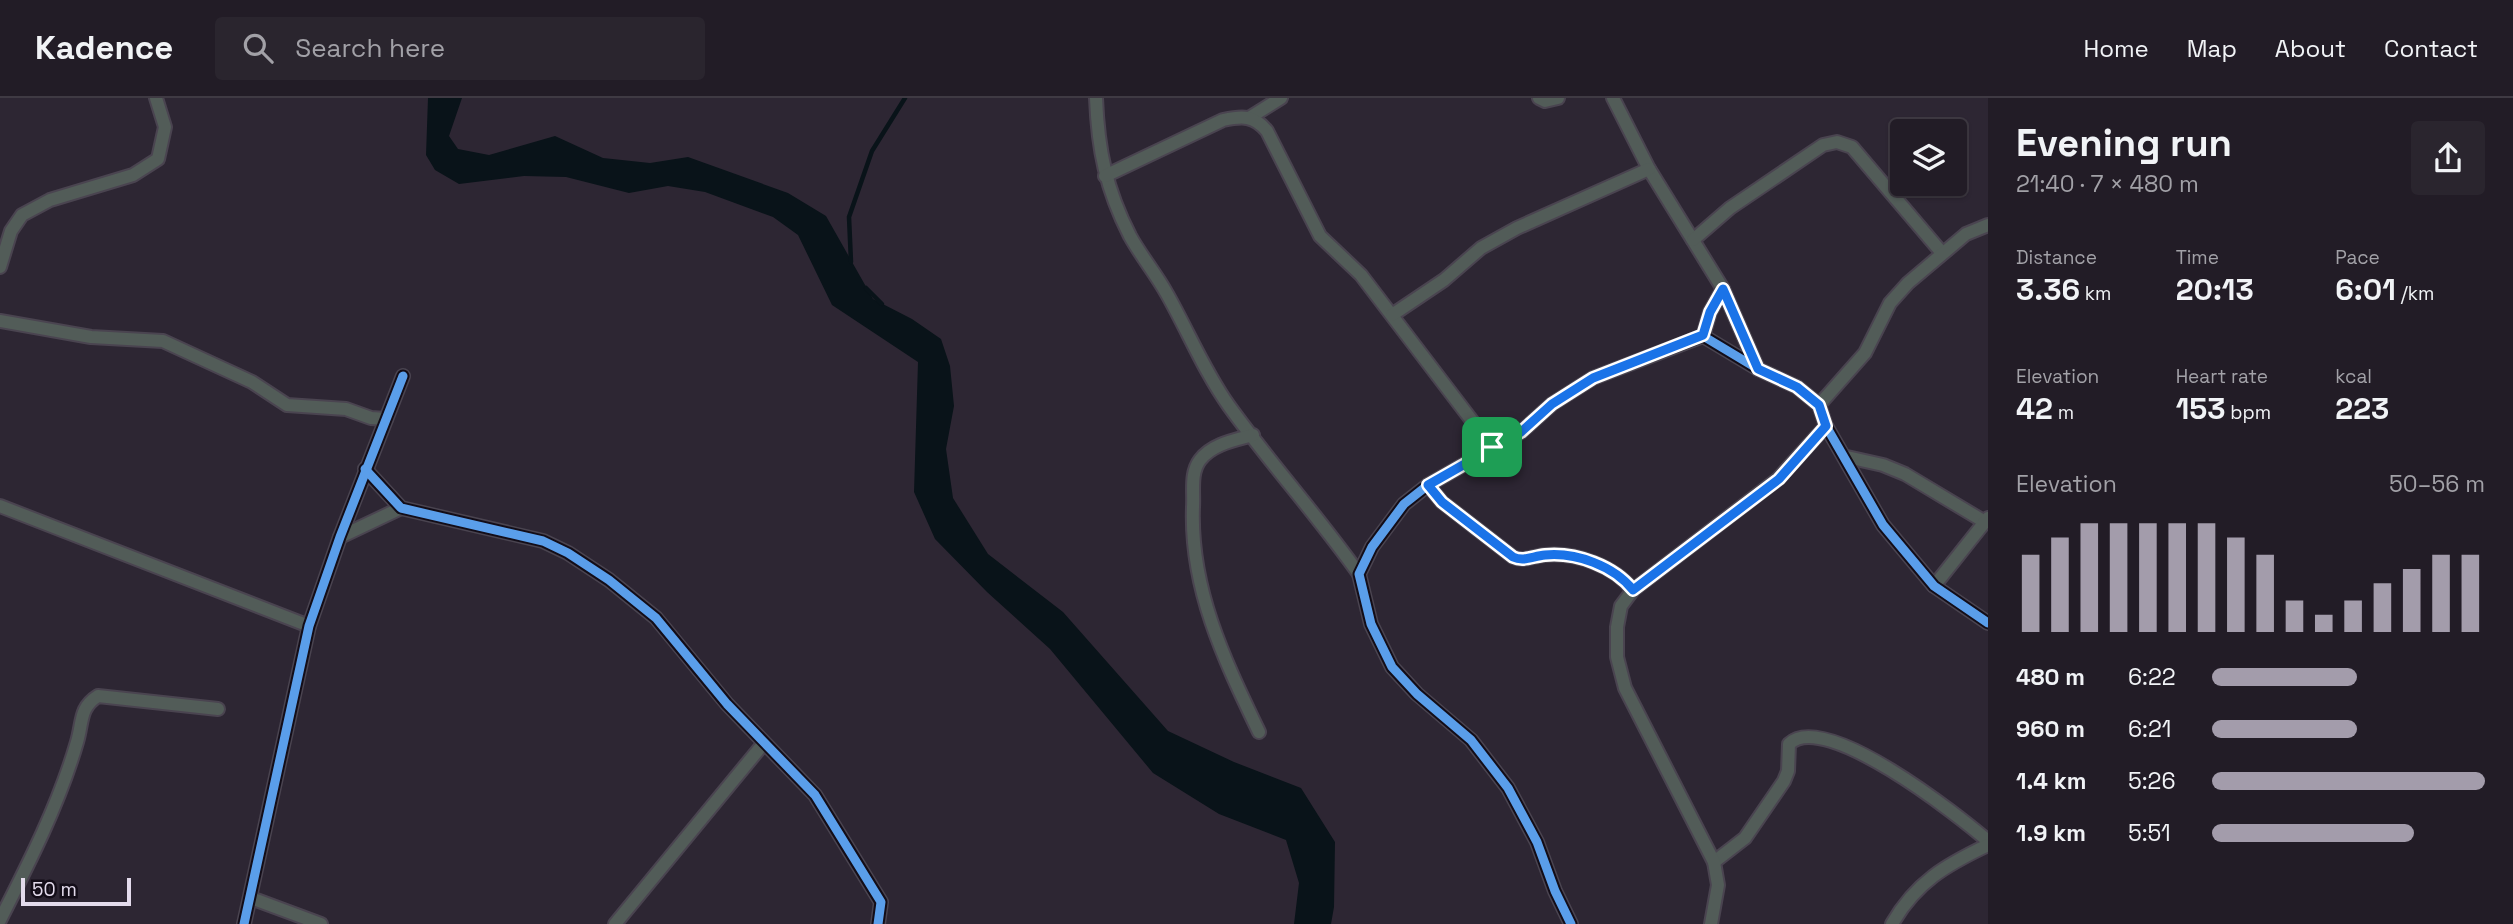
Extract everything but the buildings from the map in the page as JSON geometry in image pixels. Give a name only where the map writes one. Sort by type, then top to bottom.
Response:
[{"type":"street","points":[[0,267],[11,231],[22,215],[50,200],[133,176],[158,159],[165,127],[156,98]]},
{"type":"street","points":[[1096,98],[1098,143],[1105,176],[1130,237],[1162,285],[1200,360],[1229,406],[1359,574],[1371,624],[1392,667],[1417,694],[1471,740],[1508,788],[1537,842],[1555,891],[1571,924]]},
{"type":"street","points":[[1249,118],[1281,98]]},
{"type":"street","points":[[1539,98],[1545,101],[1558,98]]},
{"type":"street","points":[[1613,98],[1649,169],[1723,289],[1758,369]]},
{"type":"street","points":[[1105,176],[1223,120],[1242,116],[1258,120],[1267,131],[1320,236],[1361,275],[1492,447]]},
{"type":"street","points":[[1693,240],[1750,194],[1823,145],[1837,142],[1852,146],[1942,253]]},
{"type":"street","points":[[1392,315],[1444,280],[1481,248],[1517,228],[1649,169]]},
{"type":"street","points":[[1819,405],[1865,353],[1890,303],[1908,283],[1966,234],[1988,225]]},
{"type":"street","points":[[1703,335],[1710,312],[1723,289]]},
{"type":"street","points":[[0,321],[91,337],[163,341],[252,382],[287,405],[346,409],[371,418],[386,419]]},
{"type":"street","points":[[1359,574],[1371,547],[1404,504],[1428,485],[1521,432],[1552,404],[1593,378],[1703,335]]},
{"type":"street","points":[[1703,335],[1758,369],[1797,387],[1819,405],[1826,426],[1847,457],[1883,524],[1934,586],[1988,623]]},
{"type":"street","points":[[244,924],[309,626],[365,469],[403,376]]},
{"type":"street","points":[[1711,924],[1718,885],[1714,862],[1625,688],[1617,657],[1617,627],[1621,606],[1633,590],[1779,479],[1826,426]]},
{"type":"street","points":[[1253,435],[1222,443],[1200,460],[1192,482],[1192,527],[1195,557],[1219,649],[1259,732]]},
{"type":"street","points":[[1847,457],[1883,465],[1906,474],[1986,520],[1934,586]]},
{"type":"street","points":[[365,469],[401,508],[543,541],[568,553],[609,580],[656,618],[727,704],[815,795],[881,902],[878,924]]},
{"type":"street","points":[[1428,485],[1442,502],[1513,557],[1525,559],[1545,555],[1560,556],[1599,564],[1615,572],[1633,590]]},
{"type":"street","points":[[0,506],[309,626]]},
{"type":"street","points":[[340,537],[401,508]]},
{"type":"street","points":[[0,920],[54,806],[78,741],[82,712],[88,703],[98,696],[218,709]]},
{"type":"street","points":[[1714,862],[1745,838],[1784,781],[1789,761],[1789,744],[1803,737],[1834,741],[1867,755],[1965,822],[1988,843],[1932,874],[1901,907],[1892,924]]},
{"type":"street","points":[[615,924],[764,743]]},
{"type":"street","points":[[251,898],[321,924]]},
{"type":"shaded area","points":[[428,98],[462,98],[449,136],[458,149],[489,155],[555,136],[603,158],[650,163],[688,157],[788,193],[826,216],[873,299],[912,319],[941,339],[950,366],[954,406],[946,449],[953,498],[988,554],[1063,612],[1168,731],[1234,762],[1301,788],[1335,842],[1334,907],[1331,924],[1294,924],[1299,883],[1286,840],[1219,814],[1153,773],[1050,649],[987,592],[935,539],[914,492],[918,362],[832,305],[798,235],[773,217],[705,192],[668,186],[629,193],[566,177],[524,176],[459,184],[435,170],[426,155]]},
{"type":"waterway","points":[[851,262],[849,217],[872,151],[905,98]]},
{"type":"waterway","points":[[866,288],[882,304]]},
{"type":"cycle path","points":[[1571,924],[1555,891],[1537,842],[1508,788],[1471,740],[1417,694],[1392,667],[1371,624],[1359,574],[1372,547],[1404,504],[1428,485],[1521,432],[1552,404],[1593,378],[1703,336],[1758,369],[1797,387],[1819,405],[1826,426],[1883,525],[1934,586],[1988,623]]},
{"type":"cycle path","points":[[244,924],[309,626],[340,537],[403,376]]},
{"type":"cycle path","points":[[365,469],[401,508],[543,541],[568,553],[609,580],[656,618],[727,704],[815,795],[881,902],[878,924]]},
{"type":"route","points":[[1723,289],[1758,369],[1797,387],[1819,405],[1826,426],[1779,479],[1633,590],[1615,572],[1599,564],[1560,556],[1545,555],[1525,559],[1513,557],[1442,502],[1428,485],[1492,447],[1521,432],[1552,404],[1593,378],[1703,335],[1710,312],[1723,289]]}]
